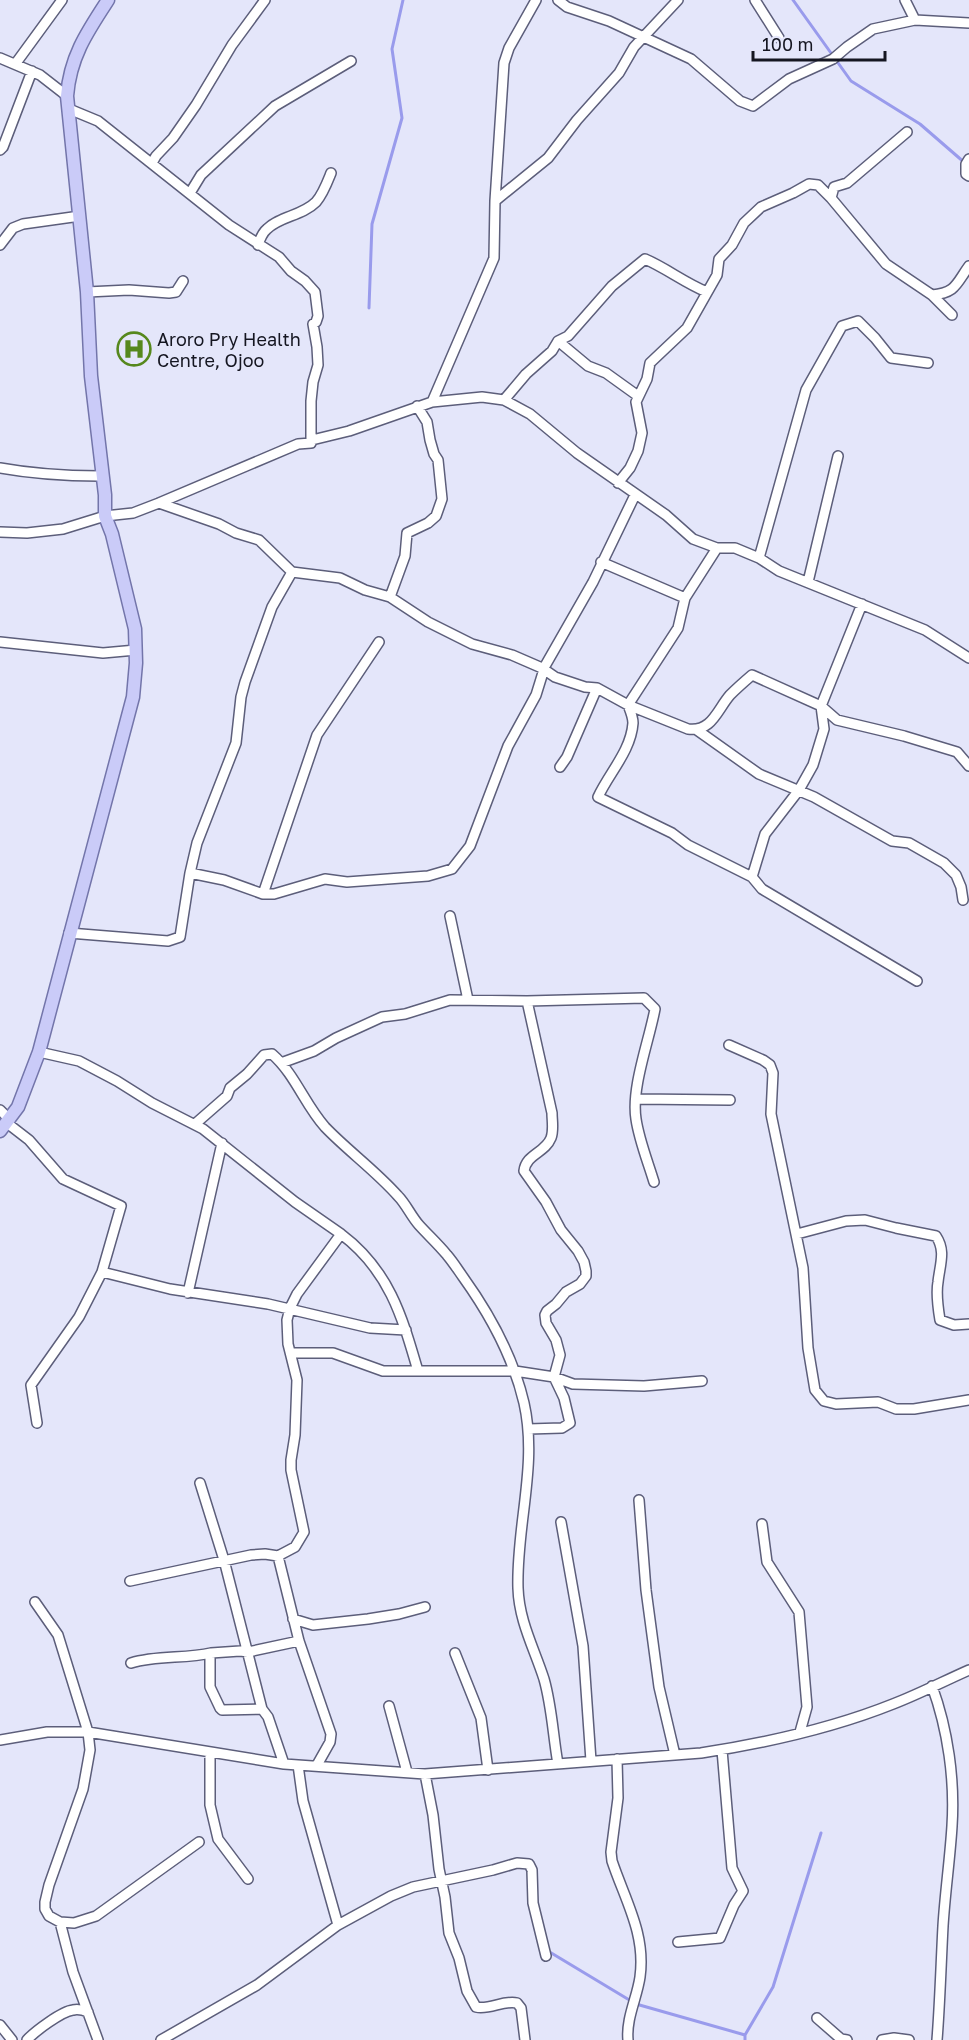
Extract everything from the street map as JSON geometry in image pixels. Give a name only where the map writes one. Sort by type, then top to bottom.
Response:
[{"type":"main road","points":[[6,1125],[24,1095],[39,1052],[133,697],[136,650],[130,601],[105,516],[91,376],[87,292],[67,96],[70,69],[78,50],[108,0]]},
{"type":"street","points":[[16,63],[62,0]]},
{"type":"street","points":[[152,163],[196,105],[232,45],[265,0]]},
{"type":"street","points":[[558,0],[567,7],[609,21],[691,59],[740,100],[753,106],[789,79],[833,59],[873,29],[915,20],[969,23]]},
{"type":"street","points":[[495,201],[548,158],[620,73],[628,56],[678,0]]},
{"type":"street","points":[[755,0],[779,38]]},
{"type":"street","points":[[905,0],[915,20]]},
{"type":"street","points":[[432,402],[493,263],[496,250],[495,201],[505,57],[534,2]]},
{"type":"street","points":[[0,58],[32,71],[67,96]]},
{"type":"street","points":[[190,193],[201,175],[275,106],[351,61]]},
{"type":"street","points":[[0,150],[32,71]]},
{"type":"street","points":[[69,109],[98,121],[229,225],[279,257],[315,292],[318,316],[313,324],[318,347],[318,365],[311,401],[311,442]]},
{"type":"street","points":[[831,198],[834,187],[847,183],[907,132]]},
{"type":"street","points":[[969,159],[966,164],[966,174],[969,176]]},
{"type":"street","points":[[258,245],[265,230],[272,224],[301,212],[317,201],[331,173]]},
{"type":"street","points":[[618,483],[630,468],[638,451],[642,433],[636,405],[647,379],[650,363],[687,328],[717,275],[719,259],[732,245],[744,223],[756,211],[809,184],[818,185],[831,198],[886,264],[932,295],[952,315]]},
{"type":"street","points":[[0,245],[13,228],[23,224],[80,216]]},
{"type":"street","points":[[504,400],[526,374],[552,351],[558,340],[568,336],[612,286],[645,259],[707,292]]},
{"type":"street","points":[[932,295],[946,294],[952,290],[969,266]]},
{"type":"street","points":[[87,292],[129,290],[169,293],[176,292],[183,282]]},
{"type":"street","points":[[759,558],[806,390],[842,326],[858,321],[891,358],[928,363]]},
{"type":"street","points":[[558,340],[588,366],[606,373],[638,396]]},
{"type":"street","points":[[0,532],[27,533],[63,529],[105,516],[133,513],[298,444],[357,428],[432,402],[482,397],[504,400],[530,414],[577,453],[666,515],[693,539],[717,548],[735,548],[759,558],[778,571],[924,630],[969,658]]},
{"type":"street","points":[[390,597],[405,556],[407,533],[428,523],[436,516],[442,499],[438,460],[430,440],[427,422],[417,406]]},
{"type":"street","points":[[808,582],[838,456]]},
{"type":"street","points":[[0,468],[36,474],[86,476],[99,476],[102,471]]},
{"type":"street","points":[[190,873],[224,880],[263,894],[274,894],[325,879],[347,882],[428,876],[452,869],[470,846],[508,746],[536,695],[545,666],[593,582],[601,561],[635,495]]},
{"type":"street","points":[[159,504],[260,540],[292,572],[340,578],[365,590],[390,597],[454,636],[481,647],[512,655],[562,680],[597,688],[628,705],[688,729],[697,730],[705,727],[730,695],[752,675],[821,706],[837,720],[904,736],[957,752],[969,766]]},
{"type":"street","points":[[717,548],[685,598],[678,628],[628,705],[633,722],[627,749],[605,780],[597,797],[672,833],[688,845],[752,877],[762,889],[917,981]]},
{"type":"street","points":[[601,561],[685,598]]},
{"type":"street","points":[[69,933],[168,942],[180,937],[197,843],[236,743],[245,682],[272,607],[292,572]]},
{"type":"street","points":[[752,877],[765,834],[799,790],[813,765],[824,729],[821,706],[862,604]]},
{"type":"street","points":[[0,642],[102,653],[136,650]]},
{"type":"street","points":[[263,894],[317,735],[380,642]]},
{"type":"street","points":[[560,767],[567,757],[597,688]]},
{"type":"street","points":[[697,730],[759,774],[799,790],[892,840],[909,843],[944,863],[956,875],[963,900]]},
{"type":"street","points":[[450,916],[468,1000]]},
{"type":"street","points":[[281,1063],[314,1051],[382,1017],[405,1014],[440,1002],[644,999],[655,1009],[650,1037],[638,1078],[636,1118],[654,1182]]},
{"type":"street","points":[[527,1001],[552,1113],[553,1131],[545,1147],[528,1159],[524,1171],[546,1202],[561,1230],[578,1251],[586,1271],[586,1276],[580,1284],[566,1292],[545,1315],[546,1323],[556,1340],[560,1355],[554,1377],[564,1398],[570,1423],[562,1428],[528,1429]]},
{"type":"street","points":[[729,1045],[763,1060],[770,1065],[773,1073],[771,1114],[776,1148],[797,1233],[803,1268],[808,1348],[815,1390],[824,1401],[836,1404],[878,1402],[896,1409],[914,1409],[969,1401]]},
{"type":"street","points":[[39,1052],[79,1061],[195,1125],[222,1143],[295,1202],[359,1248],[384,1280],[395,1300],[417,1371]]},
{"type":"street","points":[[195,1125],[227,1096],[231,1088],[264,1055],[272,1054],[281,1063],[324,1125],[399,1197],[418,1224],[449,1256],[484,1307],[502,1339],[515,1371],[524,1404],[528,1429],[529,1475],[518,1567],[518,1591],[527,1636],[544,1679],[549,1700],[558,1764]]},
{"type":"street","points":[[637,1099],[730,1100]]},
{"type":"street","points":[[0,1110],[6,1125],[28,1140],[63,1179],[121,1206],[102,1272],[79,1317],[56,1353],[31,1385],[37,1423]]},
{"type":"street","points":[[188,1293],[222,1143]]},
{"type":"street","points":[[797,1233],[814,1231],[846,1221],[865,1220],[936,1236],[941,1244],[942,1253],[938,1283],[940,1320],[954,1325],[969,1324]]},
{"type":"street","points":[[130,1581],[224,1560],[265,1554],[278,1556],[295,1547],[304,1532],[291,1470],[297,1380],[288,1344],[287,1320],[297,1294],[341,1234]]},
{"type":"street","points":[[102,1272],[188,1293],[290,1308],[370,1328],[406,1330]]},
{"type":"street","points":[[291,1353],[333,1353],[383,1371],[515,1371],[554,1377],[573,1384],[632,1386],[702,1381]]},
{"type":"street","points":[[200,1483],[224,1560],[262,1709],[268,1717],[284,1764]]},
{"type":"street","points":[[639,1500],[646,1590],[659,1687],[675,1755]]},
{"type":"street","points":[[561,1522],[584,1646],[591,1761]]},
{"type":"street","points":[[762,1524],[767,1562],[799,1612],[807,1707],[800,1732]]},
{"type":"street","points":[[278,1556],[299,1641],[330,1734],[330,1742],[317,1765]]},
{"type":"street","points":[[35,1602],[58,1635],[88,1732],[90,1750],[83,1789],[52,1872],[45,1902],[45,1910],[49,1916],[60,1922],[74,1923],[96,1916],[199,1842]]},
{"type":"street","points":[[293,1619],[313,1625],[368,1620],[424,1607]]},
{"type":"street","points":[[131,1663],[148,1659],[248,1652],[299,1641]]},
{"type":"street","points":[[212,1653],[210,1687],[220,1708],[222,1710],[262,1709]]},
{"type":"street","points":[[455,1653],[481,1718],[488,1770]]},
{"type":"street","points":[[0,1740],[62,1731],[88,1732],[284,1764],[425,1774],[488,1770],[722,1750],[856,1718],[895,1704],[969,1670]]},
{"type":"street","points":[[932,1686],[939,1705],[947,1747],[952,1796],[937,2040]]},
{"type":"street","points":[[389,1706],[407,1772]]},
{"type":"street","points":[[678,1942],[720,1938],[734,1905],[743,1891],[732,1868],[722,1750]]},
{"type":"street","points":[[210,1753],[210,1805],[218,1839],[248,1879]]},
{"type":"street","points":[[616,1759],[618,1798],[611,1852],[612,1861],[633,1914],[641,1951],[640,1976],[627,2030],[628,2040]]},
{"type":"street","points":[[298,1765],[303,1802],[338,1925]]},
{"type":"street","points":[[425,1774],[434,1815],[449,1933],[459,1958],[470,2000],[476,2007],[482,2008],[511,2002],[517,2003],[521,2008],[525,2040]]},
{"type":"street","points":[[161,2040],[257,1985],[338,1925],[391,1896],[413,1887],[517,1863],[529,1864],[532,1870],[535,1911],[546,1956]]},
{"type":"street","points":[[60,1922],[65,1947],[98,2040]]},
{"type":"street","points":[[27,2040],[37,2030],[70,2010],[88,2012]]},
{"type":"street","points":[[817,2018],[841,2039],[847,2040]]},
{"type":"street","points":[[0,2025],[12,2040]]},
{"type":"street","points":[[882,2040],[894,2038],[909,2040]]},
{"type":"waterway","points":[[369,308],[372,224],[402,118],[392,49],[403,0]]},
{"type":"waterway","points":[[793,0],[851,81],[920,124],[965,163]]},
{"type":"waterway","points":[[745,2040],[745,2035],[773,1987],[821,1833]]},
{"type":"waterway","points":[[548,1951],[636,2004],[745,2035]]},
{"type":"place","name":"Aroro Pry Health Centre, Ojoo","points":[[134,349]]}]
